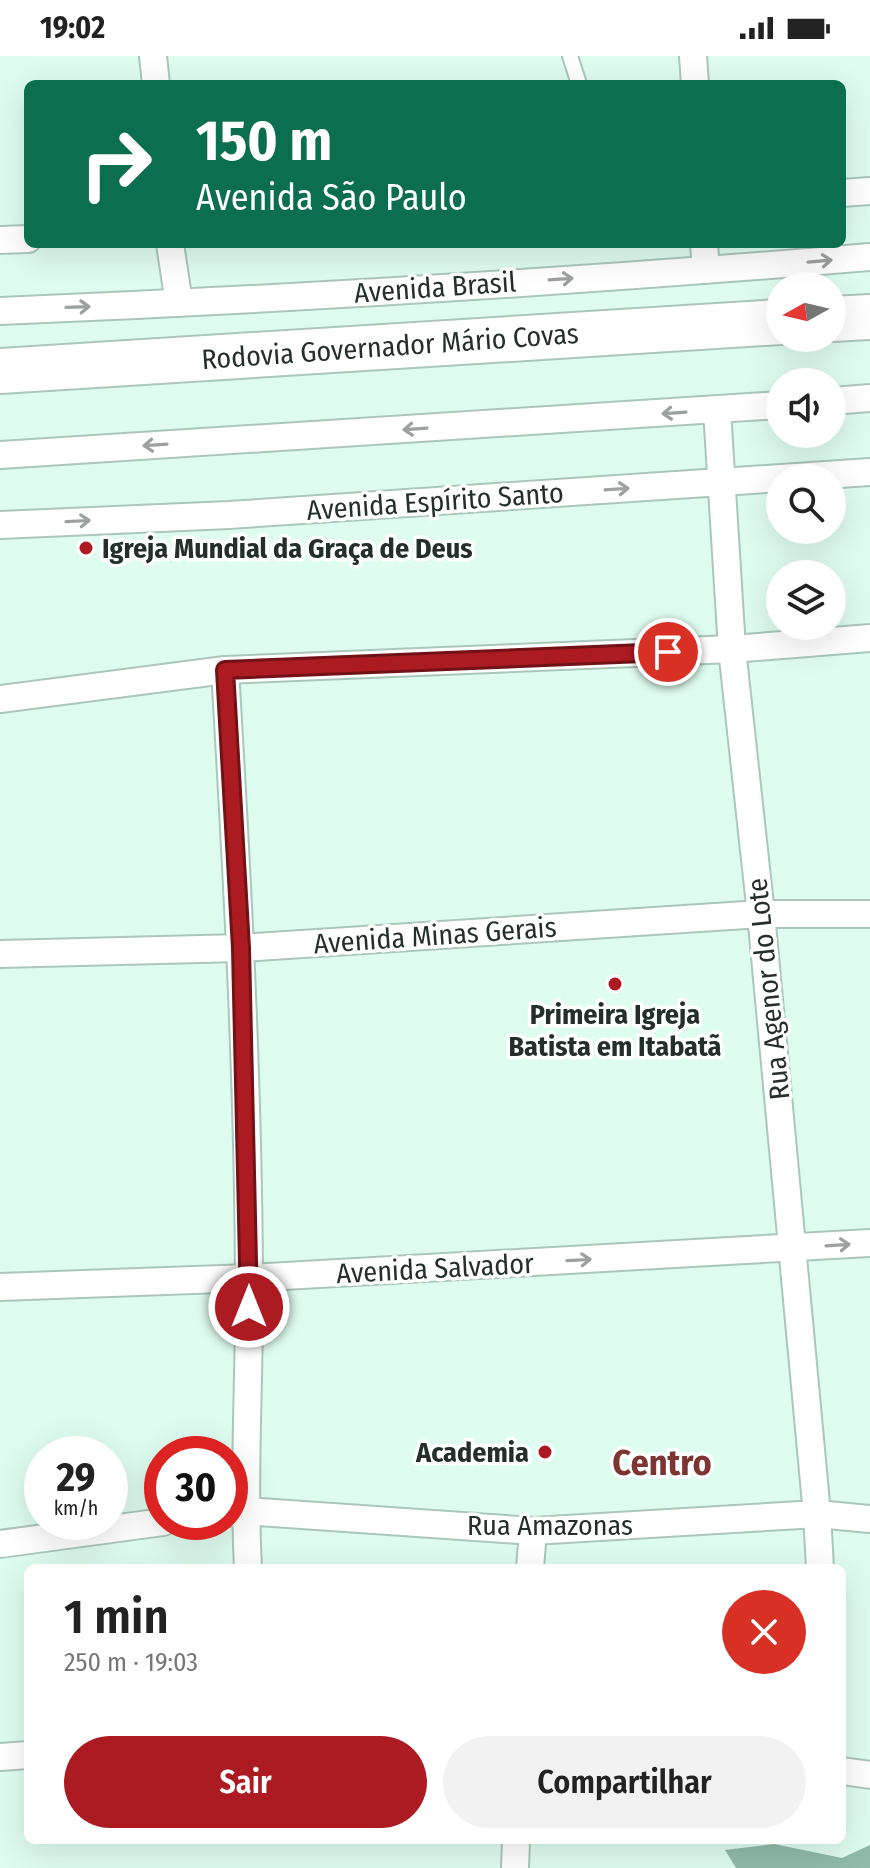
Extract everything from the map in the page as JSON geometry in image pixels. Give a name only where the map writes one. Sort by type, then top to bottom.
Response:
[{"type":"highway","points":[[846,318],[870,317]]},
{"type":"highway","name":"Rodovia Governador Mário Covas","points":[[0,371],[766,323]]},
{"type":"street","points":[[153,56],[156,80]]},
{"type":"street","points":[[693,56],[695,80]]},
{"type":"street","points":[[846,193],[870,191]]},
{"type":"street","points":[[0,240],[24,239]]},
{"type":"street","points":[[171,248],[179,303]]},
{"type":"street","name":"Avenida Brasil","points":[[0,311],[179,303],[705,257],[870,257]]},
{"type":"street","points":[[846,400],[870,398]]},
{"type":"street","points":[[0,455],[766,406]]},
{"type":"street","name":"Rua Agenor do Lote","points":[[717,410],[732,649],[761,914],[820,1564]]},
{"type":"street","name":"Avenida Espírito Santo","points":[[0,525],[229,515],[870,472]]},
{"type":"street","points":[[0,699],[225,670],[732,649],[870,638]]},
{"type":"street","points":[[225,670],[241,948],[249,1278],[242,1436]]},
{"type":"street","name":"Avenida Minas Gerais","points":[[0,954],[241,948],[761,914],[870,914]]},
{"type":"street","name":"Avenida Salvador","points":[[0,1287],[249,1278],[870,1243]]},
{"type":"street","name":"Rua Amazonas","points":[[248,1513],[533,1531],[817,1514],[870,1519]]},
{"type":"street","points":[[0,1544],[144,1525]]},
{"type":"street","points":[[530,1564],[533,1531]]},
{"type":"street","points":[[243,1540],[247,1564]]},
{"type":"street","points":[[0,1757],[24,1755]]},
{"type":"street","points":[[846,1772],[870,1775]]},
{"type":"street","points":[[515,1868],[516,1844]]},
{"type":"lane","points":[[570,56],[578,80]]},
{"type":"green space","points":[[774,1844],[842,1858],[870,1845],[870,1868],[736,1868],[725,1850]]},
{"type":"place","name":"Igreja Mundial da Graça de Deus","points":[[86,548]]},
{"type":"place","name":"Primeira Igreja Batista em Itabatã","points":[[615,984]]},
{"type":"place","name":"Academia","points":[[545,1452]]},
{"type":"district","name":"Centro","points":[[662,1462]]},
{"type":"route","points":[[249,1307],[241,948],[225,670],[668,652]]}]
